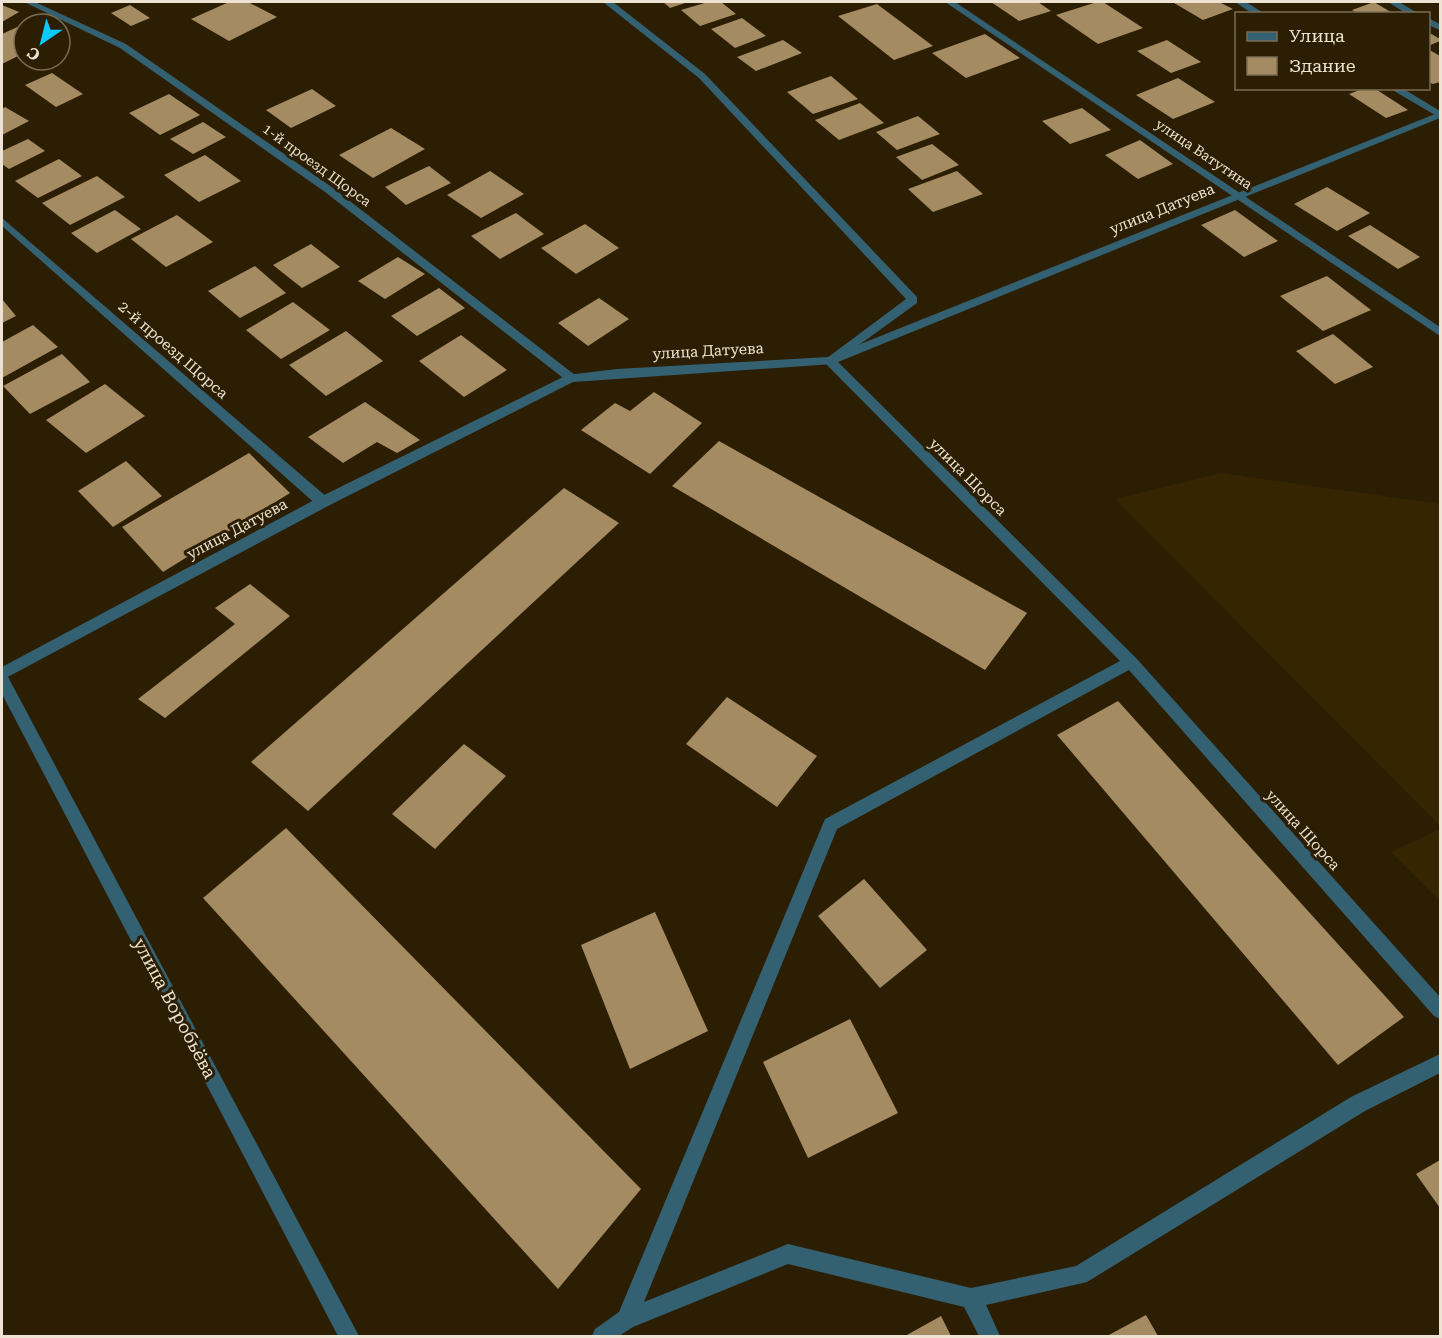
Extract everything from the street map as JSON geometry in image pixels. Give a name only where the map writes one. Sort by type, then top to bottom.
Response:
[{"type":"street","name":"1-й проезд Щорса","points":[[29,2],[123,46],[329,190],[571,378]]},
{"type":"street","points":[[608,2],[702,76],[913,300],[829,361]]},
{"type":"street","name":"улица Ватутина","points":[[950,2],[1440,332]]},
{"type":"street","points":[[1240,2],[1258,12]]},
{"type":"street","points":[[1393,2],[1411,12]]},
{"type":"street","points":[[1397,90],[1440,115]]},
{"type":"street","name":"улица Датуева","points":[[2,674],[323,502],[571,378],[617,373],[829,361],[1440,115]]},
{"type":"street","name":"2-й проезд Щорса","points":[[2,221],[323,502]]},
{"type":"street","name":"улица Щорса","points":[[829,361],[1131,662],[1440,1010]]},
{"type":"street","points":[[626,1319],[831,824],[1131,662]]},
{"type":"street","name":"улица Воробьёва","points":[[2,680],[349,1336]]},
{"type":"street","points":[[602,1336],[626,1319],[788,1254],[971,1298],[1080,1275],[1358,1104],[1440,1063]]},
{"type":"street","points":[[971,1298],[990,1336]]},
{"type":"shaded area","points":[[1221,473],[1440,504],[1440,826],[1115,499]]},
{"type":"shaded area","points":[[1440,829],[1440,901],[1391,852]]},
{"type":"building","points":[[229,2],[248,2],[277,17],[229,41],[191,19]]},
{"type":"building","points":[[663,2],[688,2],[670,8]]},
{"type":"building","points":[[708,2],[721,2],[736,14],[700,26],[681,10]]},
{"type":"building","points":[[991,2],[1038,2],[1051,11],[1019,21]]},
{"type":"building","points":[[1103,2],[1143,28],[1098,44],[1056,15]]},
{"type":"building","points":[[1219,2],[1233,9],[1203,20],[1174,3]]},
{"type":"building","points":[[1374,2],[1391,12],[1355,12],[1352,10]]},
{"type":"building","points":[[877,4],[933,46],[894,60],[838,16]]},
{"type":"building","points":[[2,5],[19,12],[12,12],[12,16],[2,22]]},
{"type":"building","points":[[130,5],[150,18],[131,26],[111,13]]},
{"type":"building","points":[[742,18],[766,36],[735,48],[711,29]]},
{"type":"building","points":[[12,29],[12,59],[2,64],[2,34]]},
{"type":"building","points":[[1430,33],[1440,39],[1430,45]]},
{"type":"building","points":[[985,34],[1020,58],[966,78],[932,53]]},
{"type":"building","points":[[783,40],[802,53],[756,71],[737,57]]},
{"type":"building","points":[[1167,40],[1201,62],[1171,73],[1137,51]]},
{"type":"building","points":[[1430,50],[1440,56],[1440,82],[1430,83]]},
{"type":"building","points":[[52,73],[83,94],[56,107],[25,85]]},
{"type":"building","points":[[831,76],[858,99],[813,114],[787,92]]},
{"type":"building","points":[[1178,78],[1215,102],[1173,119],[1136,95]]},
{"type":"building","points":[[312,89],[336,106],[291,128],[266,110]]},
{"type":"building","points":[[1360,90],[1377,90],[1408,110],[1386,118],[1349,94]]},
{"type":"building","points":[[169,94],[200,115],[160,135],[129,113]]},
{"type":"building","points":[[860,103],[884,123],[839,140],[815,120]]},
{"type":"building","points":[[5,107],[29,121],[2,135],[2,109]]},
{"type":"building","points":[[1082,108],[1111,130],[1070,144],[1042,121]]},
{"type":"building","points":[[918,116],[940,134],[897,150],[876,132]]},
{"type":"building","points":[[203,122],[226,137],[193,154],[170,139]]},
{"type":"building","points":[[391,128],[425,149],[373,178],[339,155]]},
{"type":"building","points":[[28,139],[45,151],[9,169],[2,164],[2,151]]},
{"type":"building","points":[[1140,140],[1173,164],[1138,179],[1105,155]]},
{"type":"building","points":[[932,144],[959,165],[922,180],[896,157]]},
{"type":"building","points":[[205,155],[241,181],[199,202],[164,175]]},
{"type":"building","points":[[59,159],[82,176],[38,198],[15,181]]},
{"type":"building","points":[[429,166],[451,183],[406,205],[385,187]]},
{"type":"building","points":[[490,171],[524,194],[481,218],[447,195]]},
{"type":"building","points":[[957,171],[983,194],[933,212],[908,189]]},
{"type":"building","points":[[97,176],[125,197],[70,225],[42,203]]},
{"type":"building","points":[[1327,187],[1370,213],[1337,231],[1294,204]]},
{"type":"building","points":[[115,210],[141,229],[97,253],[71,233]]},
{"type":"building","points":[[1235,210],[1278,241],[1244,257],[1201,225]]},
{"type":"building","points":[[516,213],[544,234],[500,259],[471,236]]},
{"type":"building","points":[[177,215],[213,242],[166,267],[131,239]]},
{"type":"building","points":[[585,224],[619,248],[576,274],[541,248]]},
{"type":"building","points":[[1370,225],[1420,257],[1398,269],[1348,236]]},
{"type":"building","points":[[311,244],[340,267],[302,288],[273,265]]},
{"type":"building","points":[[398,257],[425,274],[385,299],[358,281]]},
{"type":"building","points":[[255,266],[286,293],[240,318],[208,291]]},
{"type":"building","points":[[1327,276],[1371,310],[1323,331],[1280,296]]},
{"type":"building","points":[[439,288],[465,308],[417,336],[391,316]]},
{"type":"building","points":[[599,298],[629,319],[588,346],[558,323]]},
{"type":"building","points":[[2,299],[16,316],[2,323]]},
{"type":"building","points":[[293,302],[330,330],[281,359],[246,330]]},
{"type":"building","points":[[33,325],[58,347],[2,378],[2,342]]},
{"type":"building","points":[[346,331],[383,361],[326,396],[289,365]]},
{"type":"building","points":[[1333,334],[1373,367],[1335,384],[1296,351]]},
{"type":"building","points":[[461,335],[507,370],[464,397],[419,361]]},
{"type":"building","points":[[62,354],[90,382],[30,414],[3,386]]},
{"type":"building","points":[[105,384],[145,416],[86,453],[46,420]]},
{"type":"building","points":[[654,392],[702,423],[650,474],[581,430],[615,403],[630,411]]},
{"type":"building","points":[[365,402],[420,440],[397,453],[377,442],[343,463],[308,437]]},
{"type":"building","points":[[719,441],[1027,613],[985,670],[672,486]]},
{"type":"building","points":[[249,453],[290,493],[163,572],[122,527]]},
{"type":"building","points":[[126,461],[162,496],[113,527],[78,491]]},
{"type":"building","points":[[564,488],[619,523],[308,811],[251,762]]},
{"type":"building","points":[[250,584],[290,616],[165,718],[138,699],[235,624],[215,608]]},
{"type":"building","points":[[727,697],[817,756],[777,807],[686,744]]},
{"type":"building","points":[[1118,701],[1404,1017],[1338,1065],[1057,735]]},
{"type":"building","points":[[464,744],[506,776],[435,849],[392,814]]},
{"type":"building","points":[[286,828],[641,1189],[558,1289],[203,898]]},
{"type":"building","points":[[864,879],[927,950],[880,988],[818,916]]},
{"type":"building","points":[[655,912],[708,1031],[630,1069],[581,945]]},
{"type":"building","points":[[850,1019],[898,1113],[808,1158],[763,1062]]},
{"type":"building","points":[[1440,1160],[1440,1208],[1416,1174]]},
{"type":"building","points":[[1146,1315],[1158,1336],[1107,1336]]},
{"type":"building","points":[[941,1316],[951,1336],[905,1336]]}]
